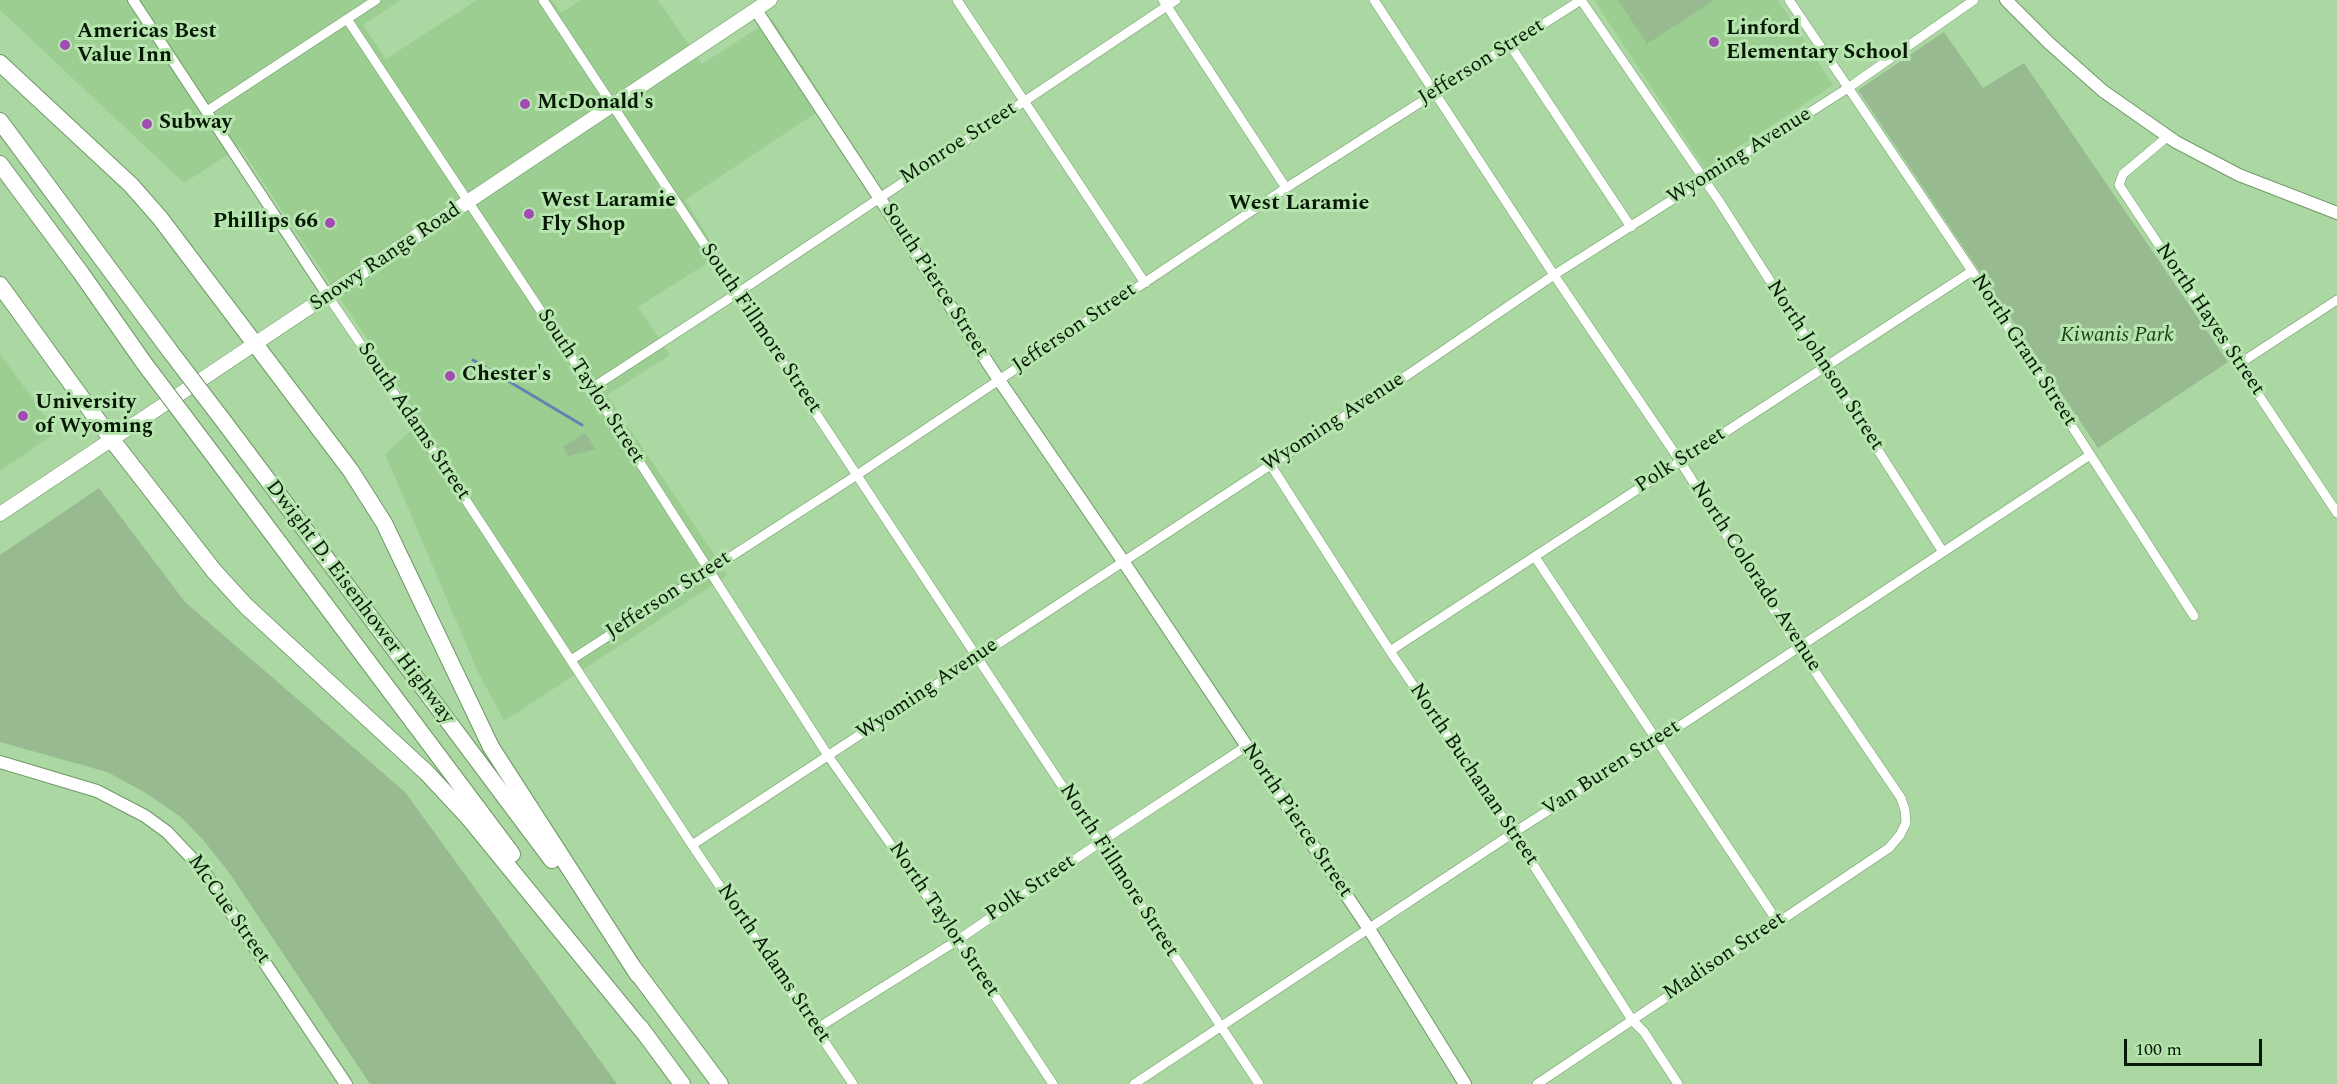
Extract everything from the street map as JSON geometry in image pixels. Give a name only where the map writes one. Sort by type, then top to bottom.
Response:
[{"type":"highway","points":[[0,63],[131,185],[160,218],[351,471],[384,524],[491,747],[638,975]]},
{"type":"highway","name":"Dwight D. Eisenhower Highway","points":[[0,121],[720,1084]]},
{"type":"highway","name":"Dwight D. Eisenhower Highway","points":[[0,164],[144,363],[416,723],[682,1084]]},
{"type":"highway","points":[[0,285],[112,440],[214,571],[246,606],[427,773],[468,817],[645,1034]]},
{"type":"main road","name":"Snowy Range Road","points":[[0,514],[614,106],[753,5],[770,0]]},
{"type":"main road","points":[[2006,0],[2078,69],[2167,137],[2239,176],[2337,213]]},
{"type":"main road","name":"South Pierce Street","points":[[753,5],[999,380],[1123,561]]},
{"type":"main road","name":"North Pierce Street","points":[[1123,561],[1245,747],[1369,929],[1465,1084]]},
{"type":"main road","name":"McCue Street","points":[[0,762],[97,791],[145,816],[167,832],[202,868],[346,1084]]},
{"type":"street","name":"South Adams Street","points":[[133,0],[692,845]]},
{"type":"street","points":[[207,111],[376,0]]},
{"type":"street","name":"South Fillmore Street","points":[[543,0],[977,657]]},
{"type":"street","points":[[957,0],[1145,283]]},
{"type":"street","name":"Monroe Street","points":[[592,388],[1023,102],[1165,3],[1176,0]]},
{"type":"street","name":"North Colorado Avenue","points":[[1374,0],[1554,275],[1680,461],[1798,646],[1901,798],[1906,823]]},
{"type":"street","name":"Jefferson Street","points":[[571,660],[857,475],[1286,188],[1581,0]]},
{"type":"street","name":"North Johnson Street","points":[[1581,0],[1705,181],[1943,552]]},
{"type":"street","name":"North Grant Street","points":[[1789,0],[1972,271],[2194,616]]},
{"type":"street","name":"Wyoming Avenue","points":[[692,845],[1412,372],[1554,275],[1848,88],[1974,0]]},
{"type":"street","points":[[1165,3],[1286,188]]},
{"type":"street","name":"South Taylor Street","points":[[346,19],[592,388],[829,757]]},
{"type":"street","points":[[1510,45],[1631,227]]},
{"type":"street","name":"North Hayes Street","points":[[2167,137],[2123,174],[2119,185],[2337,513]]},
{"type":"street","name":"Polk Street","points":[[1390,651],[1972,271]]},
{"type":"street","points":[[2240,364],[2337,300]]},
{"type":"street","name":"Van Buren Street","points":[[1134,1084],[2090,455]]},
{"type":"street","name":"North Buchanan Street","points":[[1270,464],[1390,651],[1513,833],[1632,1020],[1644,1032],[1678,1084]]},
{"type":"street","points":[[1535,557],[1777,921]]},
{"type":"street","name":"North Fillmore Street","points":[[977,657],[1259,1084]]},
{"type":"street","name":"Polk Street","points":[[816,1029],[958,939],[1245,747]]},
{"type":"street","name":"North Taylor Street","points":[[829,757],[958,939],[1053,1084]]},
{"type":"street","name":"Madison Street","points":[[1537,1084],[1889,848],[1906,823]]},
{"type":"street","name":"North Adams Street","points":[[692,845],[853,1084]]},
{"type":"shaded area","points":[[0,0],[401,0],[363,25],[386,59],[477,0],[552,0],[561,13],[581,0],[658,0],[702,64],[772,19],[828,105],[685,200],[720,255],[638,307],[670,355],[607,395],[728,575],[504,721],[478,672],[385,454],[421,421],[240,147],[184,183],[0,10]]},
{"type":"shaded area","name":"Linford Elementary School","points":[[1594,0],[1778,0],[1833,85],[1705,169]]},
{"type":"shaded area","name":"University of Wyoming","points":[[0,354],[57,432],[0,471]]},
{"type":"green space","points":[[1618,0],[1714,0],[1647,44]]},
{"type":"green space","name":"Kiwanis Park","points":[[1944,32],[1983,88],[2024,63],[2228,362],[2098,448],[1858,90]]},
{"type":"green space","points":[[585,433],[596,449],[568,456],[563,447]]},
{"type":"green space","points":[[99,488],[185,602],[405,792],[617,1084],[370,1084],[228,871],[182,818],[146,793],[107,772],[0,742],[0,555]]},
{"type":"waterway","points":[[473,360],[582,425]]},
{"type":"place","name":"Linford Elementary School","points":[[1714,42]]},
{"type":"place","name":"Americas Best Value Inn","points":[[65,45]]},
{"type":"place","name":"McDonald's","points":[[525,104]]},
{"type":"place","name":"Subway","points":[[147,124]]},
{"type":"place","name":"West Laramie Fly Shop","points":[[529,214]]},
{"type":"place","name":"Phillips 66","points":[[330,223]]},
{"type":"place","name":"Chester's","points":[[450,376]]},
{"type":"place","name":"University of Wyoming","points":[[23,416]]},
{"type":"district","name":"West Laramie","points":[[1299,205]]}]
